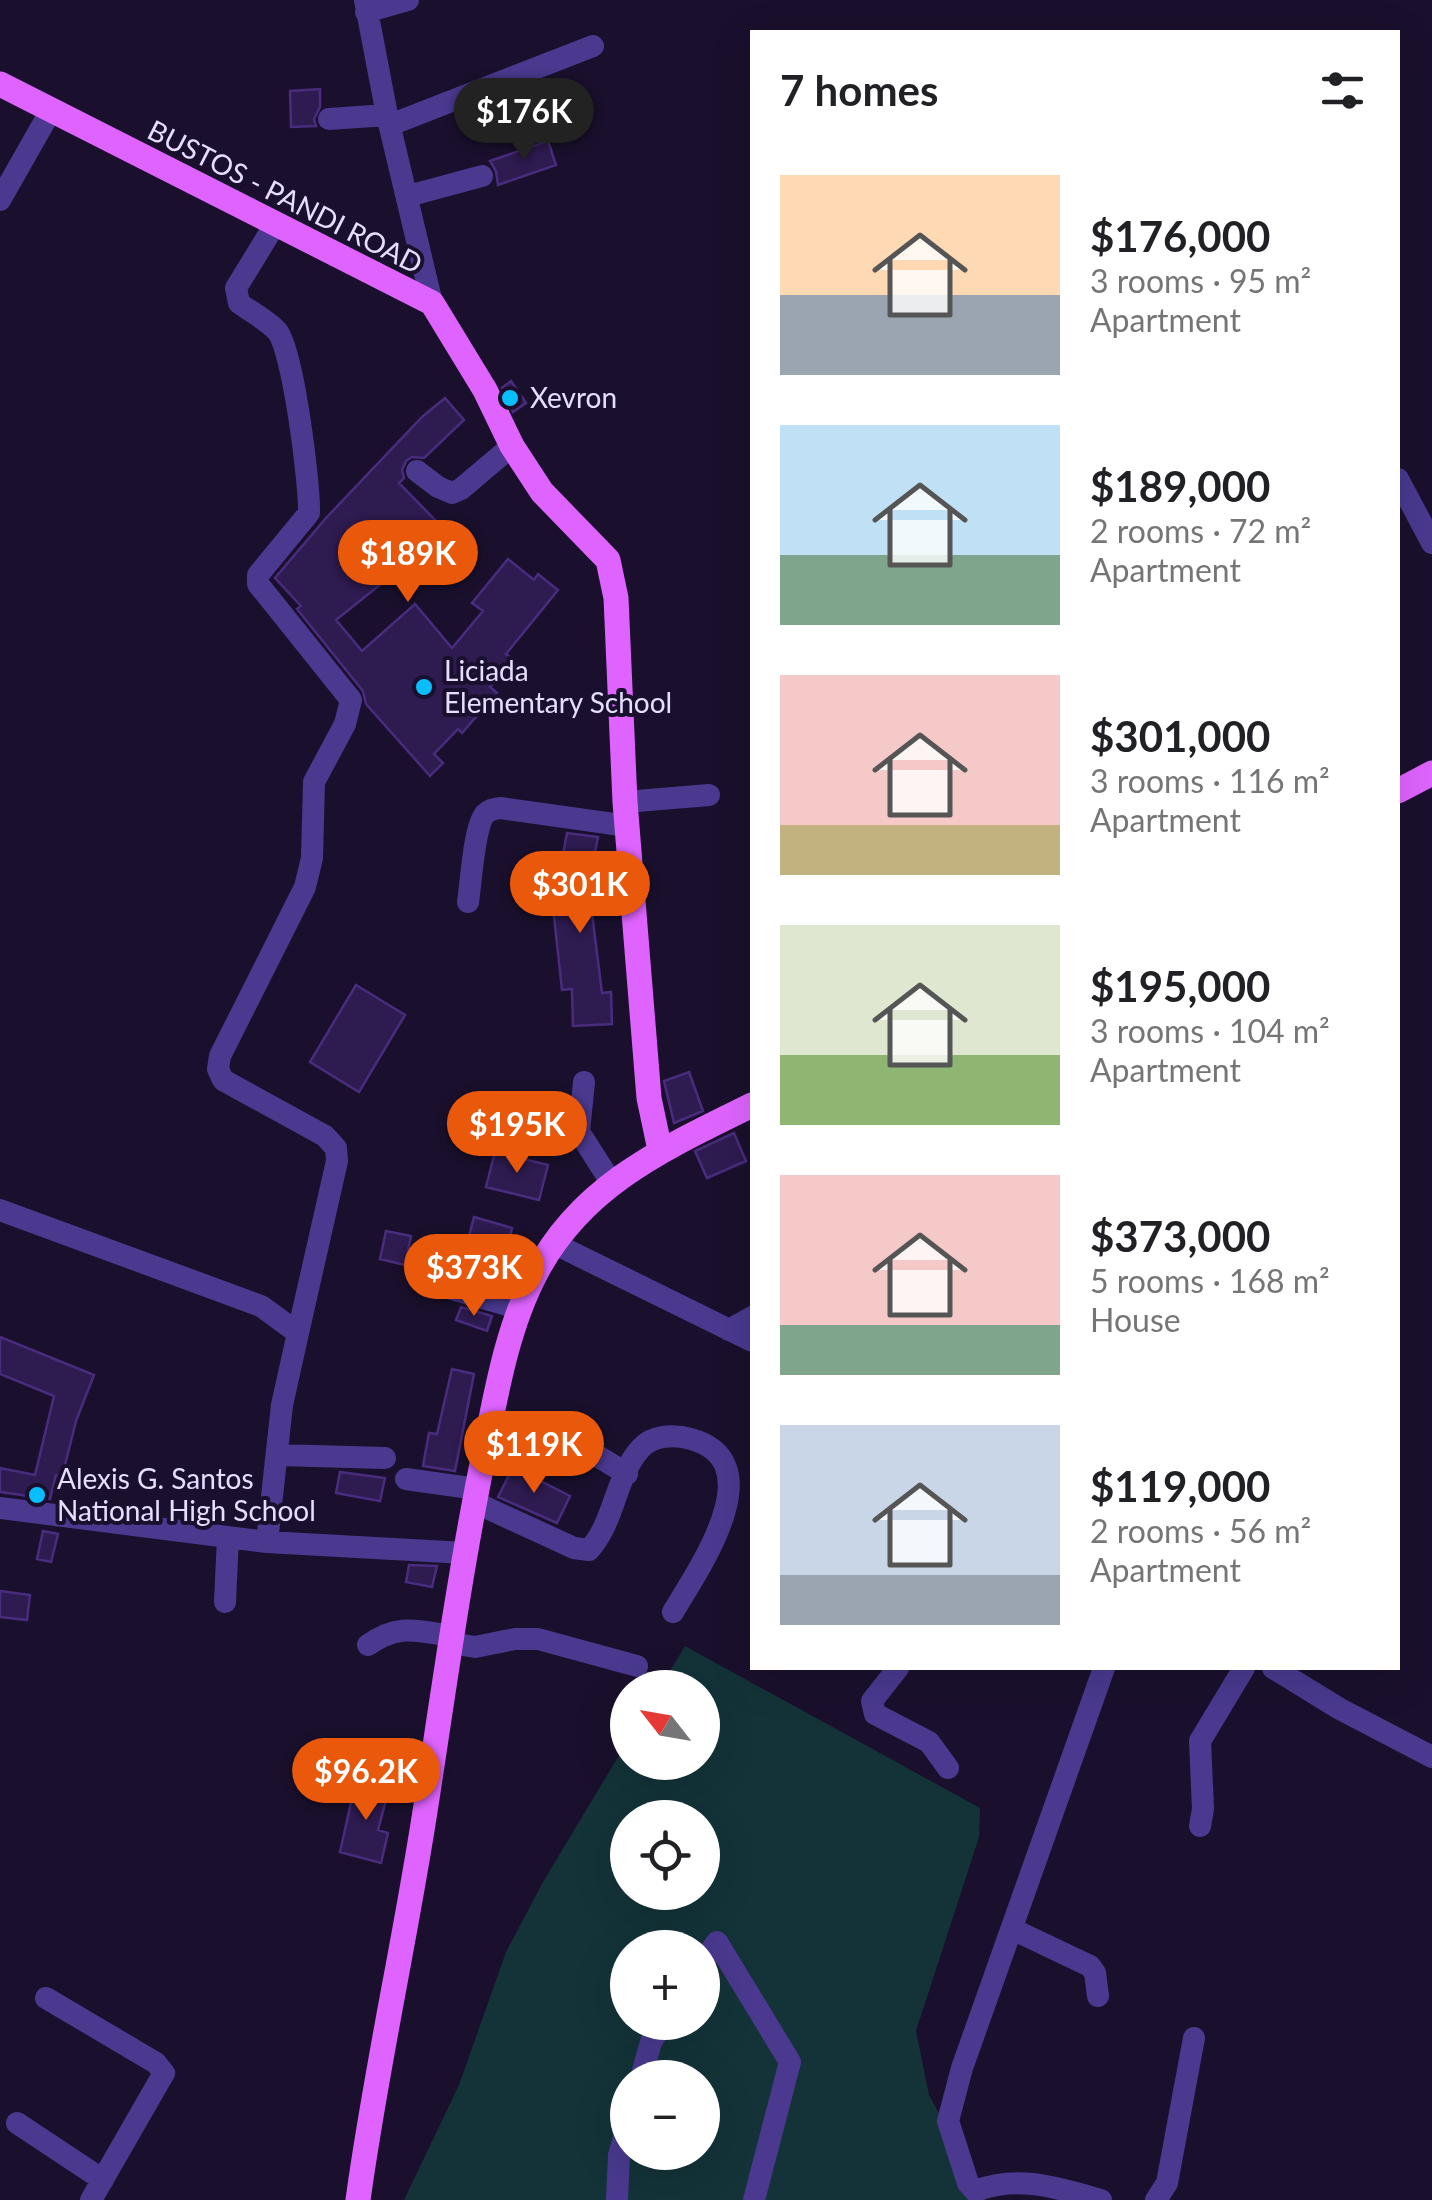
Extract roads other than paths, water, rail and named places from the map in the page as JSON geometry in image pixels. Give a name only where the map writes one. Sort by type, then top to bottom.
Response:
[{"type":"main road","name":"BUSTOS - PANDI ROAD","points":[[0,84],[432,303],[542,492],[608,560],[616,598],[626,814],[649,1098],[660,1150]]},
{"type":"main road","points":[[1400,789],[1432,773]]},
{"type":"main road","points":[[362,2199],[465,1552],[498,1382],[522,1309],[536,1273],[555,1244],[611,1182],[660,1150],[750,1106]]},
{"type":"street","points":[[408,0],[366,6],[388,120],[432,303]]},
{"type":"street","points":[[329,120],[388,120],[593,46]]},
{"type":"street","points":[[1,197],[50,112]]},
{"type":"street","points":[[408,196],[482,176]]},
{"type":"street","points":[[268,1542],[282,1404],[338,1161],[336,1148],[325,1136],[223,1080],[218,1069],[220,1056],[305,887],[312,858],[314,782],[346,724],[351,700],[258,584],[258,575],[309,513],[293,382],[283,341],[277,331],[239,303],[236,288],[274,226]]},
{"type":"street","points":[[418,471],[452,493],[462,489],[512,446]]},
{"type":"street","points":[[1400,483],[1432,543]]},
{"type":"street","points":[[468,902],[480,830],[490,810],[626,814],[709,795]]},
{"type":"street","points":[[584,1082],[579,1132],[611,1182]]},
{"type":"street","points":[[0,1210],[261,1306],[298,1333]]},
{"type":"street","points":[[555,1244],[750,1341]]},
{"type":"street","points":[[430,1283],[522,1309]]},
{"type":"street","points":[[728,1330],[750,1318]]},
{"type":"street","points":[[406,1479],[476,1496],[574,1548],[589,1550],[601,1538],[626,1474],[642,1447],[658,1437],[682,1436],[703,1442],[721,1455],[728,1496],[723,1522],[672,1612]]},
{"type":"street","points":[[578,1444],[626,1474]]},
{"type":"street","points":[[279,1456],[385,1458]]},
{"type":"street","points":[[0,1508],[268,1542],[465,1552]]},
{"type":"street","points":[[225,1602],[228,1536]]},
{"type":"street","points":[[368,1646],[394,1630],[404,1629],[475,1647],[538,1639],[636,1666]]},
{"type":"street","points":[[896,1670],[872,1701],[875,1714],[928,1742],[948,1768]]},
{"type":"street","points":[[1101,2200],[1035,2182],[988,2186],[976,2195],[968,2183],[948,2120],[962,2068],[1103,1670]]},
{"type":"street","points":[[1200,1826],[1200,1741],[1243,1670]]},
{"type":"street","points":[[1276,1670],[1432,1757]]},
{"type":"street","points":[[1012,1929],[1090,1966],[1095,1973],[1098,1996]]},
{"type":"street","points":[[720,1947],[790,2062],[754,2200]]},
{"type":"street","points":[[17,2123],[97,2190],[164,2073],[156,2063],[46,1998]]},
{"type":"street","points":[[1156,2200],[1166,2183],[1194,2038]]},
{"type":"street","points":[[617,2200],[618,2170]]},
{"type":"place","name":"Xevron","points":[[510,398]]},
{"type":"place","name":"Liciada Elementary School","points":[[424,687]]},
{"type":"place","name":"Alexis G. Santos National High School","points":[[37,1495]]}]
